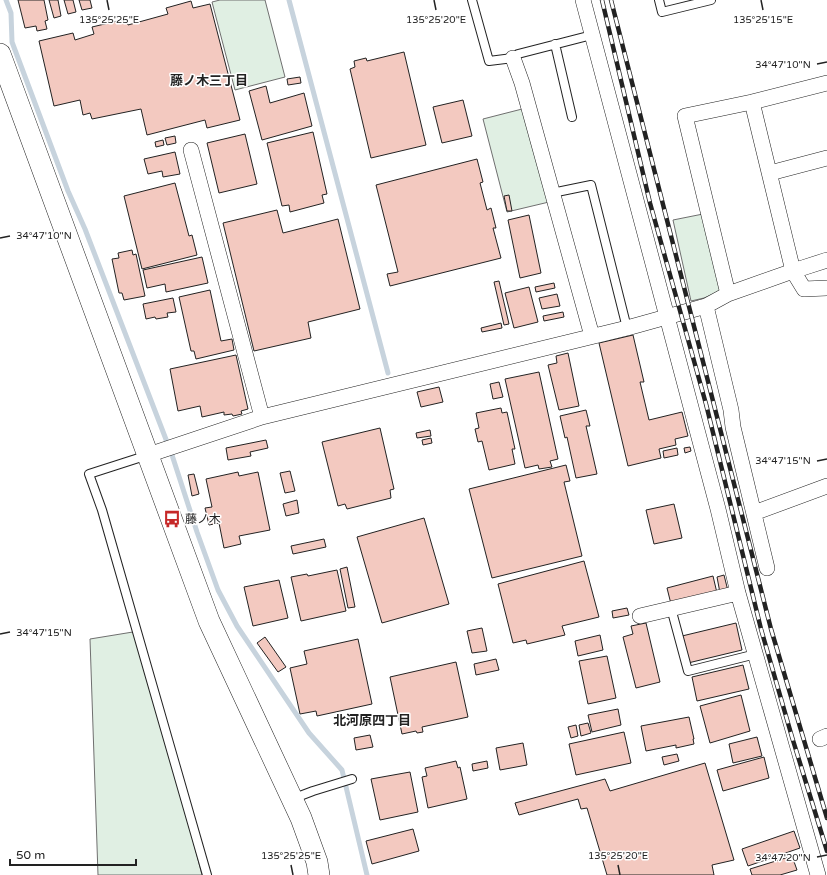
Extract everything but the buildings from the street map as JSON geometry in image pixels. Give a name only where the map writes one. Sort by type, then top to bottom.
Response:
[{"type":"street","points":[[583,0],[718,510],[738,593],[817,875]]},
{"type":"street","points":[[0,54],[209,620],[301,818],[314,855],[319,875]]},
{"type":"street","points":[[513,58],[522,83],[592,336]]},
{"type":"street","points":[[728,294],[685,116],[752,102],[827,83]]},
{"type":"street","points":[[752,102],[793,271],[804,289],[827,288]]},
{"type":"street","points":[[191,150],[262,417]]},
{"type":"street","points":[[770,173],[827,158]]},
{"type":"street","points":[[148,455],[262,417],[628,328],[706,306],[728,294],[827,260]]},
{"type":"street","points":[[706,306],[767,568]]},
{"type":"street","points":[[754,513],[827,486]]},
{"type":"street","points":[[640,616],[738,593]]},
{"type":"lane","points":[[472,0],[489,61],[513,58],[518,54],[592,35]]},
{"type":"lane","points":[[659,0],[662,12],[711,0]]},
{"type":"lane","points":[[555,44],[572,117]]},
{"type":"lane","points":[[552,193],[591,185],[628,328]]},
{"type":"lane","points":[[148,455],[89,474],[102,510],[207,875]]},
{"type":"lane","points":[[671,608],[688,671],[756,654]]},
{"type":"lane","points":[[292,799],[313,790],[352,779]]},
{"type":"green space","points":[[220,0],[265,0],[285,77],[235,90],[212,2]]},
{"type":"green space","points":[[526,108],[549,202],[507,212],[483,119]]},
{"type":"green space","points":[[703,214],[721,291],[704,298],[691,301],[673,220]]},
{"type":"green space","points":[[139,631],[202,875],[98,875],[90,639]]},
{"type":"waterway","points":[[6,0],[11,13],[12,42],[68,191],[85,229],[172,455],[218,590],[237,626],[309,733],[342,770],[367,875]]},
{"type":"waterway","points":[[289,0],[388,373]]},
{"type":"railway","points":[[602,0],[650,203],[706,404],[761,629],[827,851]]},
{"type":"railway","points":[[611,0],[771,629],[827,818]]},
{"type":"place","name":"藤ノ木","points":[[172,519]]},
{"type":"district","name":"藤ノ木三丁目","points":[[209,81]]},
{"type":"district","name":"北河原四丁目","points":[[372,721]]}]
